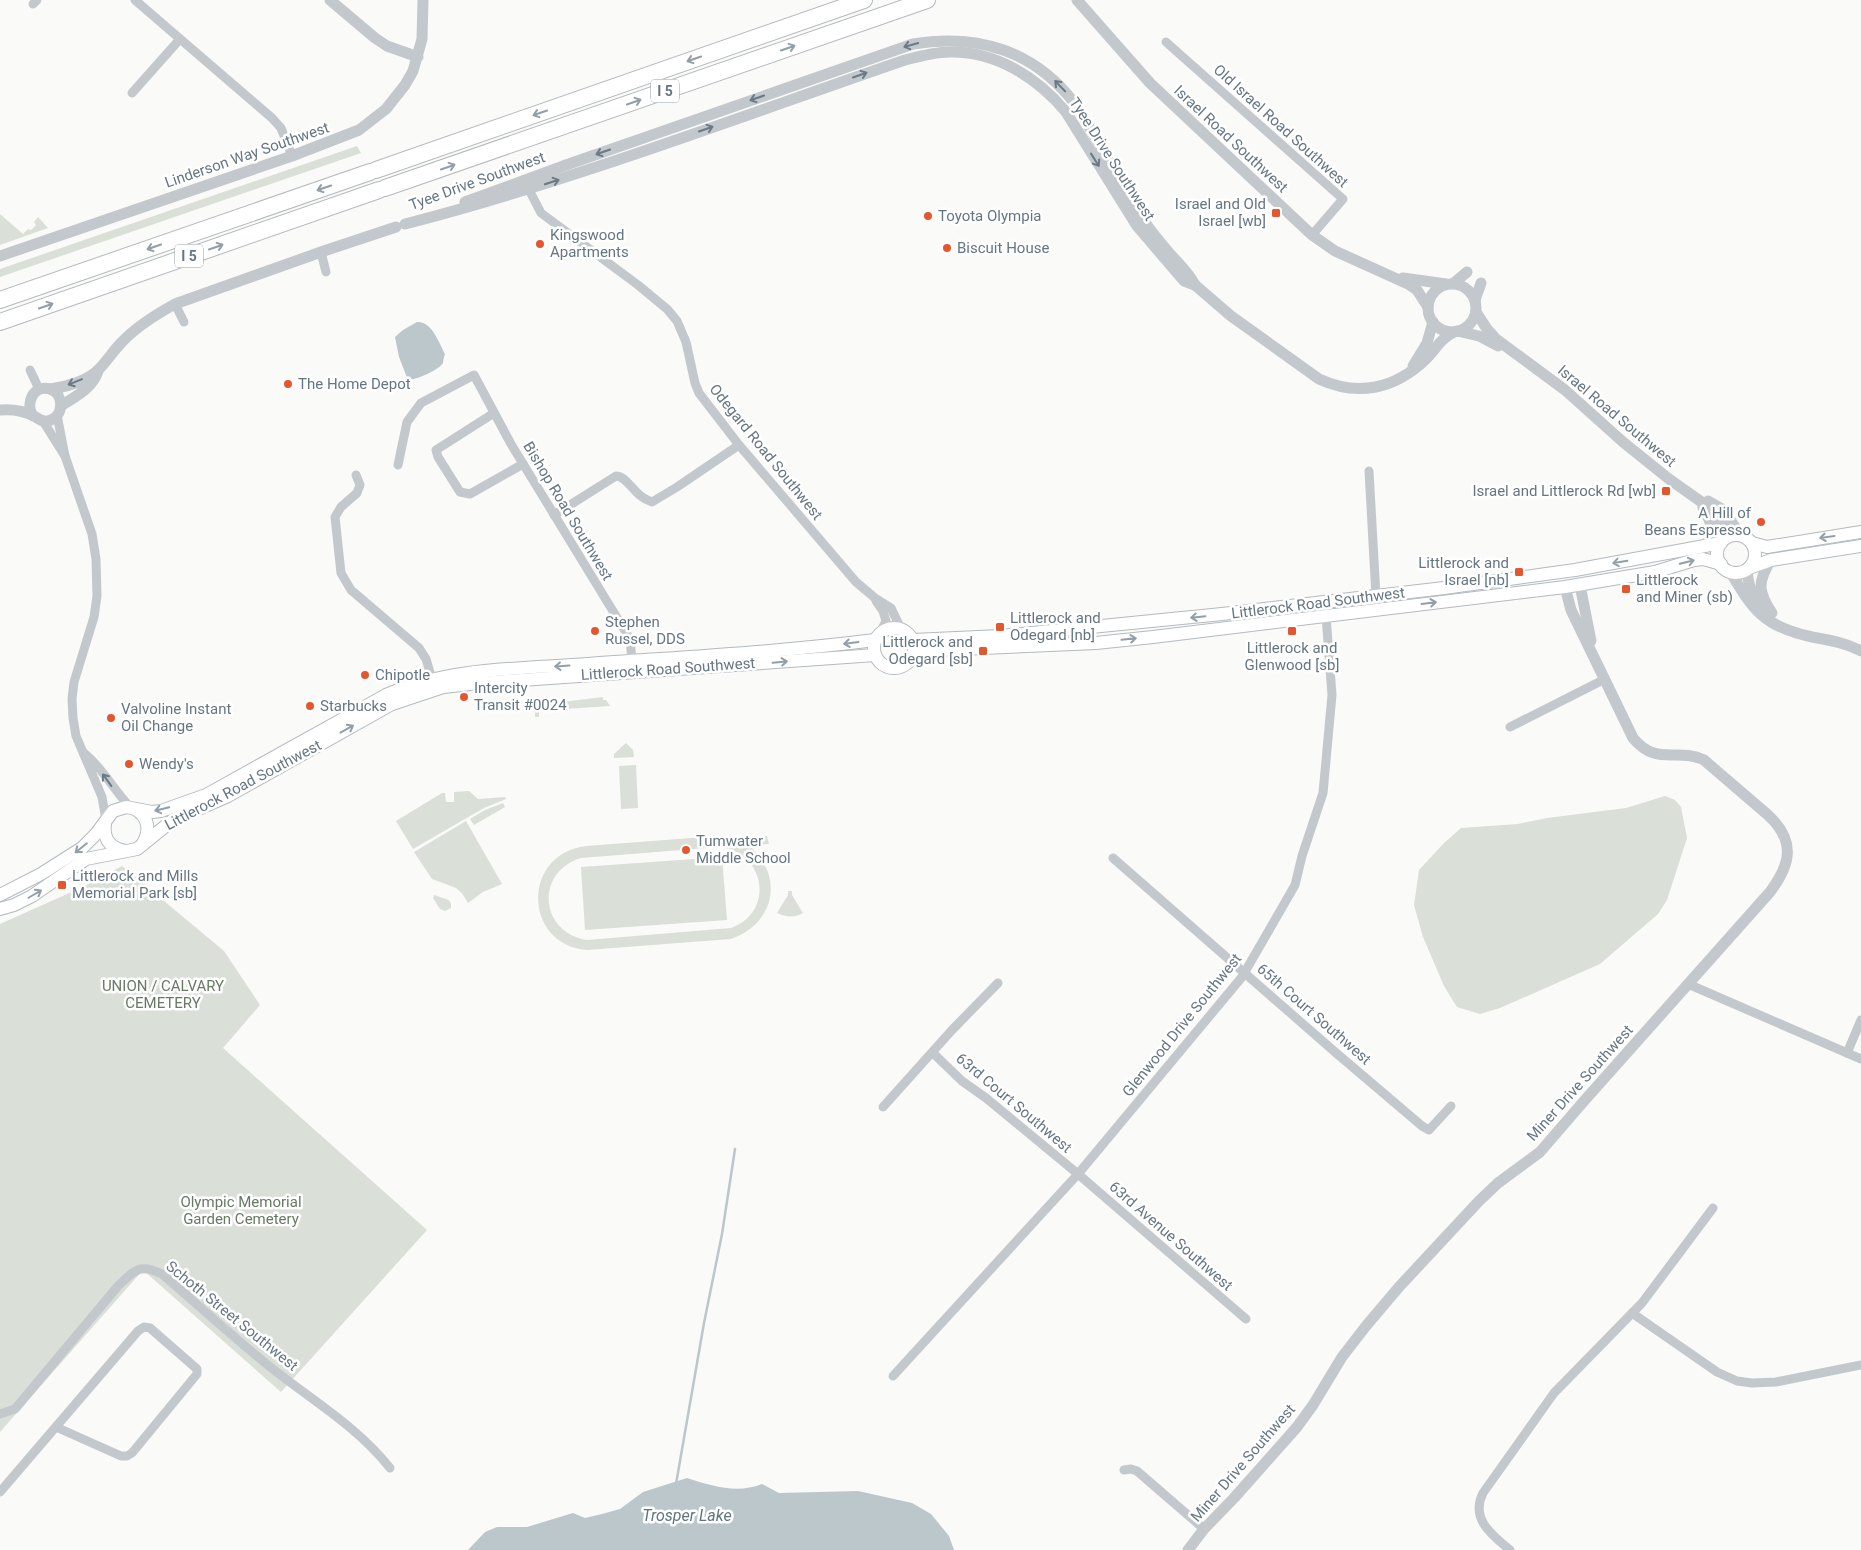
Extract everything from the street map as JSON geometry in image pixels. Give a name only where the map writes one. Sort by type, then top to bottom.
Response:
[{"type":"highway","points":[[740,43],[839,0]]},
{"type":"highway","name":"I 5","points":[[0,300],[864,0]]},
{"type":"highway","name":"I 5","points":[[0,322],[927,0]]},
{"type":"main road","points":[[1861,532],[1767,547],[1752,543],[1741,535],[1731,535],[1722,541],[1717,553],[1725,568],[1742,572],[1771,560],[1861,546]]},
{"type":"main road","name":"Littlerock Road Southwest","points":[[913,646],[1376,596],[1575,570],[1705,546],[1722,541]]},
{"type":"main road","points":[[1748,569],[1755,556],[1752,543]]},
{"type":"main road","name":"Littlerock Road Southwest","points":[[913,646],[1096,643],[1564,587],[1655,572],[1694,560],[1703,560],[1725,568]]},
{"type":"main road","name":"Littlerock Road Southwest","points":[[0,895],[71,856],[89,842],[113,811],[119,808],[132,808],[152,812],[206,795],[386,695],[415,684],[432,679],[488,671],[803,649],[878,636],[894,627],[900,628]]},
{"type":"main road","points":[[878,636],[875,655],[883,665],[896,668],[908,663],[913,646],[908,633],[900,628]]},
{"type":"main road","name":"Littlerock Road Southwest","points":[[0,909],[14,905],[32,896],[86,859],[131,851],[173,820],[228,796],[392,704],[428,691],[480,683],[875,655]]},
{"type":"main road","name":"Littlerock Road Southwest","points":[[132,808],[140,812],[148,824],[148,831],[142,844]]},
{"type":"main road","points":[[105,821],[105,836],[108,842],[118,850],[125,851]]},
{"type":"street","points":[[135,0],[272,118],[281,128],[292,156]]},
{"type":"street","points":[[330,0],[387,46],[418,57]]},
{"type":"street","name":"Linderson Way Southwest","points":[[0,256],[345,137],[373,121],[401,91],[413,71],[424,28],[423,0]]},
{"type":"street","name":"Israel Road Southwest","points":[[1077,0],[1150,84],[1312,235],[1335,251],[1417,290],[1428,307]]},
{"type":"street","points":[[132,93],[180,39]]},
{"type":"street","name":"Old Israel Road Southwest","points":[[1166,42],[1343,199],[1312,235]]},
{"type":"street","name":"Tyee Drive Southwest","points":[[527,184],[478,205],[405,224],[905,60],[931,53],[952,52],[970,54],[1007,65],[1026,75],[1054,98],[1066,112],[1137,226],[1184,281],[1194,285],[1231,316],[1318,379],[1333,386],[1348,389],[1375,388],[1388,384],[1427,359],[1445,337],[1456,331]]},
{"type":"street","name":"Odegard Road Southwest","points":[[527,184],[541,214],[638,285],[667,309],[677,322],[684,336],[697,389],[739,445],[856,582],[875,598],[891,608],[900,628]]},
{"type":"street","name":"Tyee Drive Southwest","points":[[5,409],[40,392],[78,382],[98,371],[121,343],[136,329],[175,304],[396,227]]},
{"type":"street","points":[[320,252],[326,272]]},
{"type":"street","points":[[1467,272],[1450,284],[1439,287],[1429,299],[1429,315],[1438,328],[1456,331],[1468,325],[1473,319],[1481,283]]},
{"type":"street","name":"Israel Road Southwest","points":[[1386,275],[1450,284]]},
{"type":"street","points":[[1450,284],[1468,290],[1475,306]]},
{"type":"street","points":[[175,304],[184,322]]},
{"type":"street","name":"Israel Road Southwest","points":[[1475,306],[1487,330],[1565,390],[1623,442],[1669,479],[1695,496],[1722,509],[1741,535]]},
{"type":"street","name":"Tyee Drive Southwest","points":[[1410,371],[1427,343],[1433,322]]},
{"type":"street","name":"Israel Road Southwest","points":[[1456,331],[1480,336],[1521,358]]},
{"type":"street","points":[[30,370],[40,392]]},
{"type":"street","name":"Tyee Drive Southwest","points":[[5,409],[48,421],[96,380],[98,371]]},
{"type":"street","name":"Bishop Road Southwest","points":[[398,466],[408,422],[421,403],[474,375],[523,464],[630,639],[632,661]]},
{"type":"street","points":[[40,392],[58,396],[65,456],[92,534],[96,559],[97,596],[94,617],[74,682],[72,699],[76,736],[102,796],[105,821]]},
{"type":"street","points":[[40,392],[29,406],[65,456]]},
{"type":"street","points":[[494,413],[436,450],[438,457],[460,492],[470,494],[523,464]]},
{"type":"street","points":[[554,515],[616,476],[626,480],[633,491],[643,499],[652,502],[739,445]]},
{"type":"street","points":[[1369,471],[1376,596]]},
{"type":"street","points":[[356,475],[360,485],[357,494],[341,507],[335,517],[341,573],[351,590],[419,648],[426,659],[432,679]]},
{"type":"street","points":[[1695,496],[1711,523],[1711,537],[1705,546]]},
{"type":"street","name":"Israel Road Southwest","points":[[1695,496],[1716,515],[1722,525],[1722,541]]},
{"type":"street","points":[[1771,560],[1765,569],[1761,586],[1763,600],[1772,613]]},
{"type":"street","points":[[1725,568],[1751,606],[1775,625],[1797,634],[1850,646],[1861,651]]},
{"type":"street","points":[[1748,569],[1752,593],[1762,608],[1772,613],[1797,634]]},
{"type":"street","name":"Miner Drive Southwest","points":[[1580,584],[1594,655]]},
{"type":"street","name":"Miner Drive Southwest","points":[[1188,1550],[1204,1529],[1297,1427],[1313,1405],[1342,1357],[1399,1288],[1479,1201],[1498,1183],[1540,1152],[1555,1136],[1780,879],[1785,870],[1788,848],[1778,824],[1704,760],[1691,756],[1663,756],[1641,748],[1633,738],[1571,610],[1564,587]]},
{"type":"street","points":[[875,598],[886,621],[878,636]]},
{"type":"street","name":"Glenwood Drive Southwest","points":[[893,1376],[1078,1174],[1245,972],[1295,886],[1302,856],[1323,793],[1332,695],[1326,616]]},
{"type":"street","points":[[1510,727],[1606,680]]},
{"type":"street","points":[[84,752],[91,758],[118,795],[132,808]]},
{"type":"street","name":"65th Court Southwest","points":[[1113,858],[1335,1052],[1429,1130],[1450,1106]]},
{"type":"street","name":"63rd Court Southwest","points":[[883,1107],[952,1030],[998,983]]},
{"type":"street","points":[[1688,984],[1861,1059]]},
{"type":"street","points":[[1847,1053],[1861,1020]]},
{"type":"street","name":"63rd Court Southwest","points":[[933,1053],[962,1081],[986,1098],[1078,1174]]},
{"type":"street","name":"63rd Avenue Southwest","points":[[1078,1174],[1246,1318]]},
{"type":"street","points":[[1510,1550],[1493,1536],[1482,1523],[1479,1508],[1483,1493],[1554,1393],[1648,1295],[1713,1208]]},
{"type":"street","name":"Schoth Street Southwest","points":[[0,1414],[16,1409],[118,1286],[136,1270],[150,1268],[162,1274],[268,1365],[347,1424],[374,1448],[390,1468]]},
{"type":"street","points":[[1632,1313],[1717,1372],[1737,1381],[1752,1383],[1776,1382],[1861,1365]]},
{"type":"street","points":[[0,1492],[138,1331],[144,1327],[150,1328],[197,1369],[197,1374],[132,1453],[127,1456],[121,1456],[56,1427]]},
{"type":"street","points":[[1124,1470],[1131,1469],[1137,1471],[1204,1529]]},
{"type":"green space","points":[[357,146],[361,153],[0,277],[0,269]]},
{"type":"green space","points":[[0,214],[23,234],[36,225],[34,222],[38,217],[48,228],[0,245]]},
{"type":"green space","points":[[603,697],[603,700],[606,700],[610,706],[566,709],[566,705],[539,706],[539,717],[535,717],[535,709],[538,705]]},
{"type":"green space","points":[[626,743],[633,750],[634,757],[614,758],[614,754]]},
{"type":"green space","points":[[636,765],[638,808],[621,809],[619,766]]},
{"type":"green space","points":[[469,791],[478,799],[505,797],[506,799],[484,808],[413,849],[396,821],[442,793],[445,793],[446,802],[454,802],[454,792]]},
{"type":"green space","points":[[1665,796],[1675,800],[1681,807],[1687,838],[1667,900],[1658,914],[1600,964],[1500,1008],[1480,1014],[1457,1007],[1444,986],[1423,937],[1414,905],[1419,870],[1443,844],[1461,828],[1518,824],[1547,818],[1626,808]]},
{"type":"green space","points":[[503,803],[505,807],[474,825],[470,819],[485,810]]},
{"type":"green space","points":[[466,821],[502,884],[483,892],[468,903],[462,893],[456,888],[432,879],[414,852]]},
{"type":"green space","points":[[718,836],[767,836],[769,844],[748,845],[760,857],[767,870],[770,898],[765,911],[757,922],[746,932],[731,939],[587,950],[566,944],[551,933],[541,917],[538,899],[541,881],[550,865],[565,853],[586,846]],"holes":[[[719,847],[735,851],[747,860],[755,871],[759,883],[759,897],[754,909],[745,920],[731,928],[587,940],[571,935],[559,926],[552,914],[549,901],[550,888],[556,876],[566,865],[581,858]]]},
{"type":"green space","points":[[722,857],[727,920],[585,930],[581,867]]},
{"type":"green space","name":"Olympic Memorial Garden Cemetery","points":[[122,866],[224,951],[260,1005],[223,1048],[427,1230],[281,1392],[143,1270],[0,1432],[0,924],[85,886]]},
{"type":"green space","points":[[788,891],[792,891],[792,895],[803,913],[797,916],[790,916],[777,913],[788,895]]},
{"type":"green space","points":[[434,895],[449,900],[451,908],[445,911],[440,909],[433,898]]},
{"type":"water","points":[[417,322],[427,325],[431,329],[445,354],[443,363],[437,369],[408,380],[399,357],[395,337]]},
{"type":"water","name":"Trosper Lake","points":[[687,1478],[734,1489],[762,1484],[779,1493],[858,1491],[912,1503],[931,1514],[949,1536],[954,1550],[468,1550],[485,1532],[497,1527],[527,1527],[573,1513],[585,1518],[602,1514],[620,1509],[643,1492]]},
{"type":"waterway","points":[[676,1484],[704,1323],[722,1234],[735,1149]]},
{"type":"place","name":"Israel and Old Israel [wb]","points":[[1276,213]]},
{"type":"place","name":"Toyota Olympia","points":[[928,216]]},
{"type":"place","name":"Kingswood Apartments","points":[[540,244]]},
{"type":"place","name":"Biscuit House","points":[[947,248]]},
{"type":"place","name":"The Home Depot","points":[[288,384]]},
{"type":"place","name":"Israel and Littlerock Rd [wb]","points":[[1666,491]]},
{"type":"place","name":"A Hill of Beans Espresso","points":[[1761,522]]},
{"type":"place","name":"Littlerock and Israel [nb]","points":[[1519,572]]},
{"type":"place","name":"Littlerock and Miner (sb)","points":[[1626,589]]},
{"type":"place","name":"Littlerock and Odegard [nb]","points":[[1000,627]]},
{"type":"place","name":"Stephen Russel, DDS","points":[[595,631]]},
{"type":"place","name":"Littlerock and Glenwood [sb]","points":[[1292,631]]},
{"type":"place","name":"Littlerock and Odegard [sb]","points":[[983,651]]},
{"type":"place","name":"Chipotle","points":[[365,675]]},
{"type":"place","name":"Intercity Transit #0024","points":[[464,697]]},
{"type":"place","name":"Starbucks","points":[[310,706]]},
{"type":"place","name":"Valvoline Instant Oil Change","points":[[111,718]]},
{"type":"place","name":"Wendy's","points":[[129,764]]},
{"type":"place","name":"Tumwater Middle School","points":[[686,850]]},
{"type":"place","name":"Littlerock and Mills Memorial Park [sb]","points":[[62,885]]},
{"type":"park label","name":"UNION / CALVARY CEMETERY","points":[[163,994]]}]
